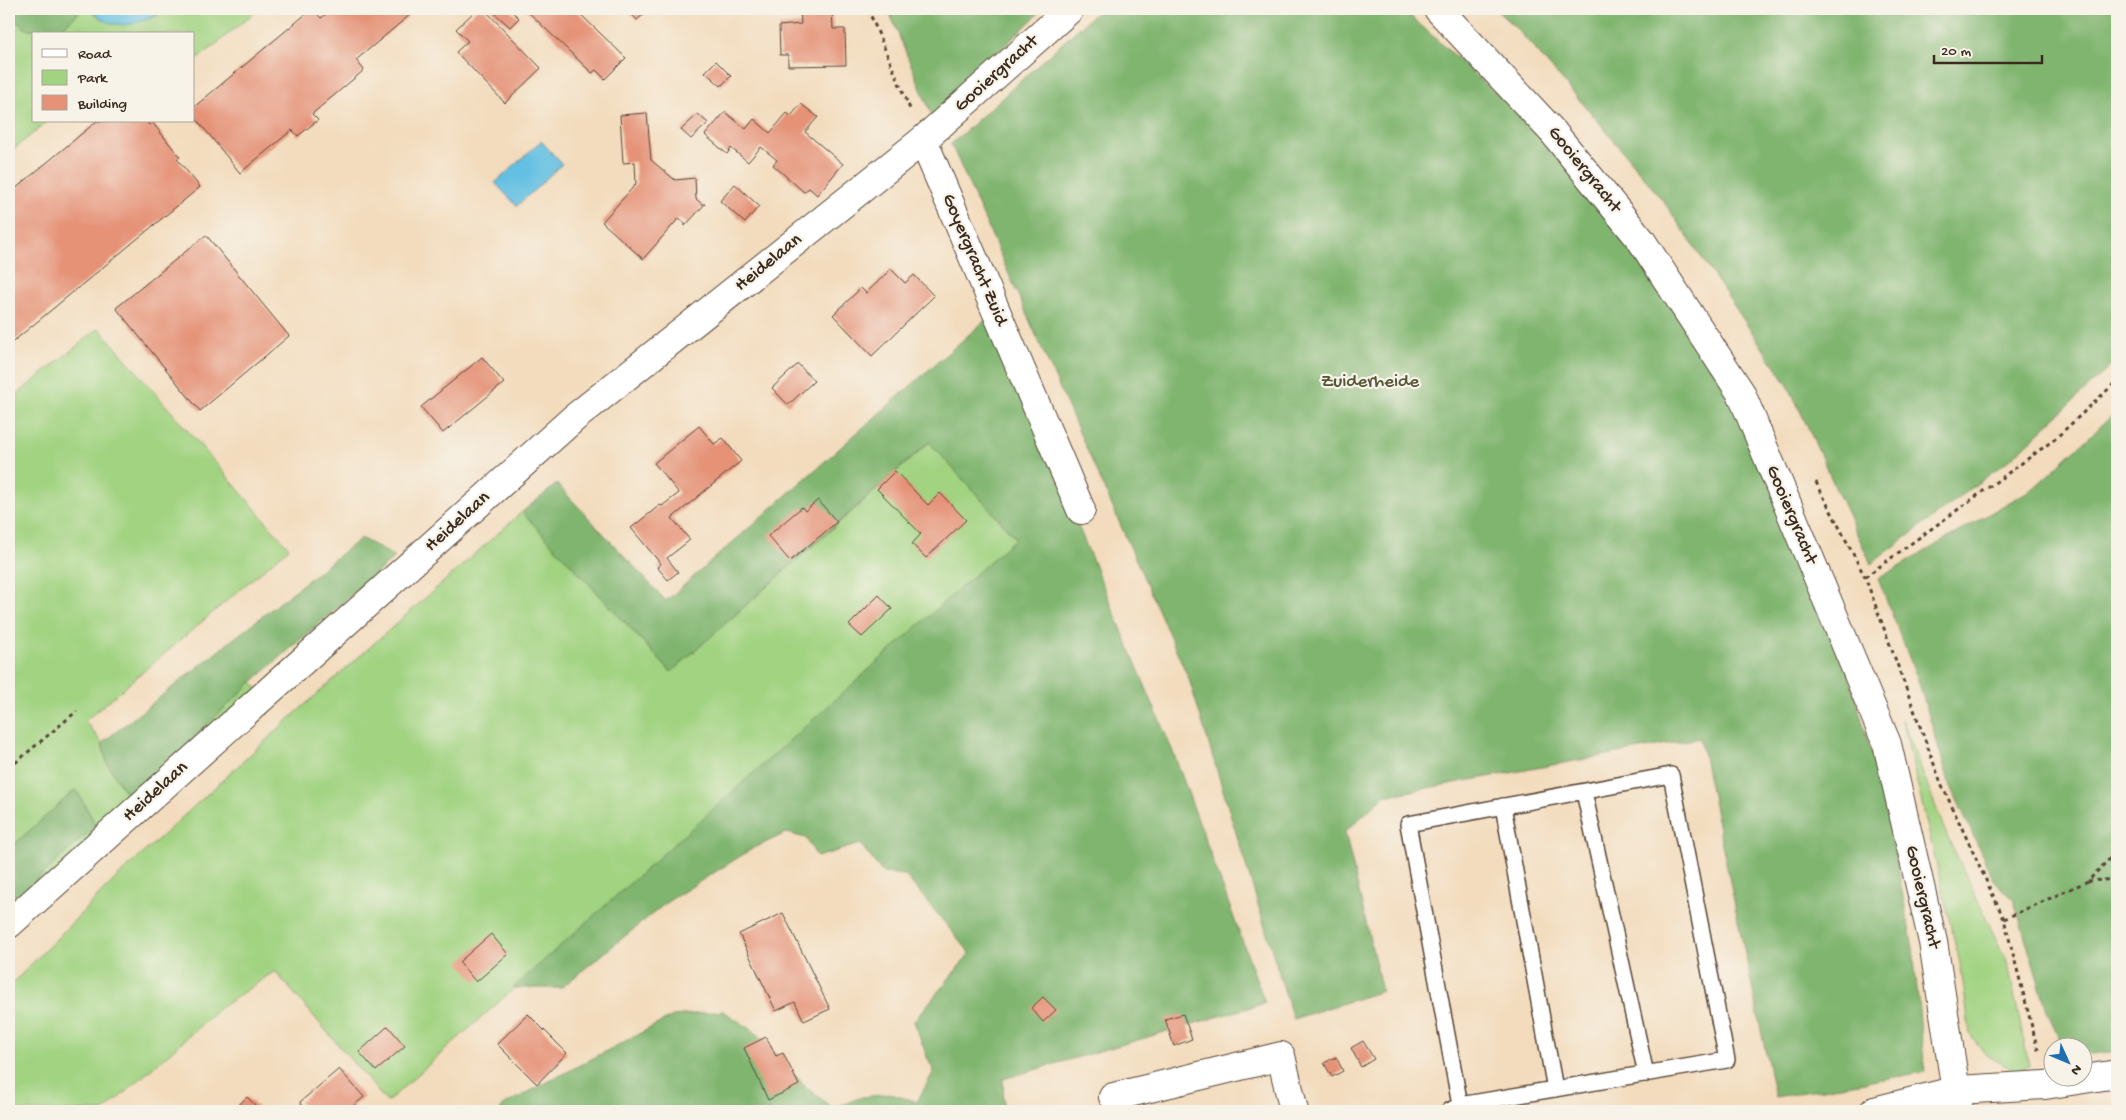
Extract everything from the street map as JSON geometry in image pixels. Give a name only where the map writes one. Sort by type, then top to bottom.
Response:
[{"type":"main road","name":"Gooiergracht","points":[[923,140],[1070,9]]},
{"type":"main road","name":"Gooiergracht","points":[[1438,9],[1553,132],[1641,240],[1741,393],[1887,744],[1933,942],[1958,1101]]},
{"type":"main road","name":"Goyergracht Zuid","points":[[923,140],[1081,510]]},
{"type":"main road","name":"Heidelaan","points":[[9,924],[573,419],[923,140]]},
{"type":"main road","points":[[1113,1097],[1282,1056],[1294,1111]]},
{"type":"main road","points":[[2094,1078],[2117,1074]]},
{"type":"main road","points":[[1874,1111],[1958,1101],[2044,1085]]},
{"type":"lane","points":[[1671,775],[1727,1060],[1454,1108],[1408,824],[1584,792],[1671,775]]},
{"type":"lane","points":[[1584,792],[1646,1074]]},
{"type":"lane","points":[[1503,806],[1555,1089]]},
{"type":"path","points":[[868,9],[923,140]]},
{"type":"path","points":[[2044,1081],[2004,919],[1941,784],[1865,577],[2055,439],[2117,381]]},
{"type":"path","points":[[9,768],[77,711]]},
{"type":"path","points":[[2004,919],[2088,881],[2117,851]]},
{"type":"path","points":[[2088,881],[2117,880]]},
{"type":"green space","points":[[9,9],[83,9],[63,27],[46,30],[26,29],[9,15]]},
{"type":"green space","points":[[83,9],[91,9],[96,15],[151,19],[167,9],[259,9],[195,61],[195,32],[92,32],[81,27],[72,32],[32,32],[32,122],[47,122],[9,153],[9,15],[26,29],[63,27]]},
{"type":"green space","points":[[888,9],[1043,9],[932,116]]},
{"type":"green space","name":"Zuiderheide","points":[[1100,9],[1403,9],[1485,84],[1558,145],[1731,394],[1845,661],[1884,798],[1913,948],[1925,1072],[1775,1097],[1700,738],[1384,796],[1345,832],[1382,991],[1293,1019],[1189,679],[951,144]]},
{"type":"green space","points":[[1495,9],[2117,9],[2117,354],[2111,366],[2014,456],[1871,564],[1789,387],[1664,202],[1598,121],[1518,30]]},
{"type":"green space","points":[[990,316],[1175,757],[1265,1003],[1003,1079],[1004,1111],[500,1111],[504,1105],[673,1016],[723,1011],[756,1033],[806,1087],[833,1108],[862,1097],[891,1094],[917,1102],[934,1071],[914,1021],[970,953],[905,875],[883,873],[860,844],[817,857],[806,838],[786,833],[752,849],[667,902],[561,988],[513,988],[1016,538],[929,442],[671,672],[522,512],[557,484],[666,601]]},
{"type":"green space","points":[[99,328],[289,548],[85,721],[102,743],[107,763],[129,798],[252,682],[263,695],[9,929],[9,905],[96,825],[76,790],[9,849],[9,401]]},
{"type":"green space","points":[[2117,411],[2117,1051],[2094,1054],[2094,1038],[2058,1038],[2047,1010],[2014,901],[1994,881],[1949,782],[1918,680],[1878,579],[2035,487]]},
{"type":"green space","points":[[930,442],[1016,539],[387,1102],[275,971],[220,1008],[104,1111],[9,1111],[9,987],[114,880],[289,719],[522,512],[671,672]]},
{"type":"green space","points":[[361,538],[395,557],[252,682],[129,798],[107,763],[102,743]]},
{"type":"green space","points":[[1902,719],[1947,836],[2008,964],[2029,1066],[2016,1071],[1986,1055],[1970,1034],[1961,968]]},
{"type":"green space","points":[[76,789],[96,825],[9,905],[9,849]]},
{"type":"water","points":[[91,9],[167,9],[148,19],[128,24],[118,24],[108,22],[99,17]]},
{"type":"water","points":[[541,141],[562,164],[517,206],[495,183]]},
{"type":"building","points":[[312,9],[321,18],[332,9],[417,9],[356,60],[364,70],[312,114],[318,120],[298,136],[292,130],[240,173],[195,117],[195,106]]},
{"type":"building","points":[[477,9],[484,9],[541,68],[505,103],[456,52],[468,41],[456,29]]},
{"type":"building","points":[[490,9],[511,9],[519,18],[510,27]]},
{"type":"building","points":[[525,9],[564,9],[566,11],[575,9],[626,58],[605,79],[596,70],[592,73]]},
{"type":"building","points":[[626,9],[650,9],[637,20]]},
{"type":"building","points":[[800,9],[832,9],[833,29],[845,29],[846,65],[788,66],[788,55],[780,55],[779,26],[801,24]]},
{"type":"building","points":[[716,61],[731,76],[721,86],[705,72]]},
{"type":"building","points":[[801,104],[818,117],[805,132],[843,164],[817,195],[809,188],[804,192],[773,165],[777,160],[761,147],[748,162],[731,148],[727,154],[705,135],[725,112],[746,129],[754,119],[770,133],[787,113],[791,116]]},
{"type":"building","points":[[647,113],[651,160],[675,180],[695,178],[696,199],[705,204],[685,226],[685,223],[679,218],[643,259],[602,222],[636,184],[635,162],[623,163],[620,115]]},
{"type":"building","points":[[698,114],[708,123],[691,139],[681,130]]},
{"type":"building","points":[[96,122],[147,122],[149,125],[152,122],[180,157],[177,159],[200,187],[9,345],[9,194]]},
{"type":"building","points":[[735,184],[759,206],[745,223],[720,201]]},
{"type":"building","points":[[206,235],[289,336],[200,411],[116,308]]},
{"type":"building","points":[[891,269],[905,283],[914,275],[934,296],[872,356],[833,315],[861,288],[866,293]]},
{"type":"building","points":[[482,357],[504,383],[443,433],[421,407]]},
{"type":"building","points":[[798,364],[814,381],[788,405],[772,388]]},
{"type":"building","points":[[699,426],[714,444],[723,438],[741,461],[672,518],[690,540],[667,558],[678,572],[668,580],[657,567],[661,564],[631,528],[679,493],[654,463]]},
{"type":"building","points":[[895,471],[928,505],[940,493],[966,520],[926,558],[912,544],[921,534],[877,489]]},
{"type":"building","points":[[818,500],[837,522],[790,561],[768,536],[802,507],[805,511]]},
{"type":"building","points":[[879,595],[892,609],[862,637],[849,625]]},
{"type":"building","points":[[783,913],[830,1009],[804,1021],[795,1002],[776,1011],[739,934]]},
{"type":"building","points":[[491,934],[508,954],[476,982],[459,962]]},
{"type":"building","points":[[1043,997],[1056,1010],[1043,1022],[1031,1008]]},
{"type":"building","points":[[528,1014],[567,1053],[537,1084],[497,1044]]},
{"type":"building","points":[[1183,1014],[1192,1039],[1174,1046],[1165,1019]]},
{"type":"building","points":[[388,1026],[405,1046],[376,1071],[359,1052]]},
{"type":"building","points":[[766,1037],[776,1056],[783,1053],[799,1085],[768,1100],[744,1048]]},
{"type":"building","points":[[1363,1041],[1374,1059],[1361,1067],[1351,1048]]},
{"type":"building","points":[[1336,1057],[1343,1071],[1332,1077],[1324,1063]]},
{"type":"building","points":[[339,1069],[364,1097],[347,1111],[307,1111],[300,1102]]},
{"type":"building","points":[[247,1097],[261,1111],[232,1111]]}]
